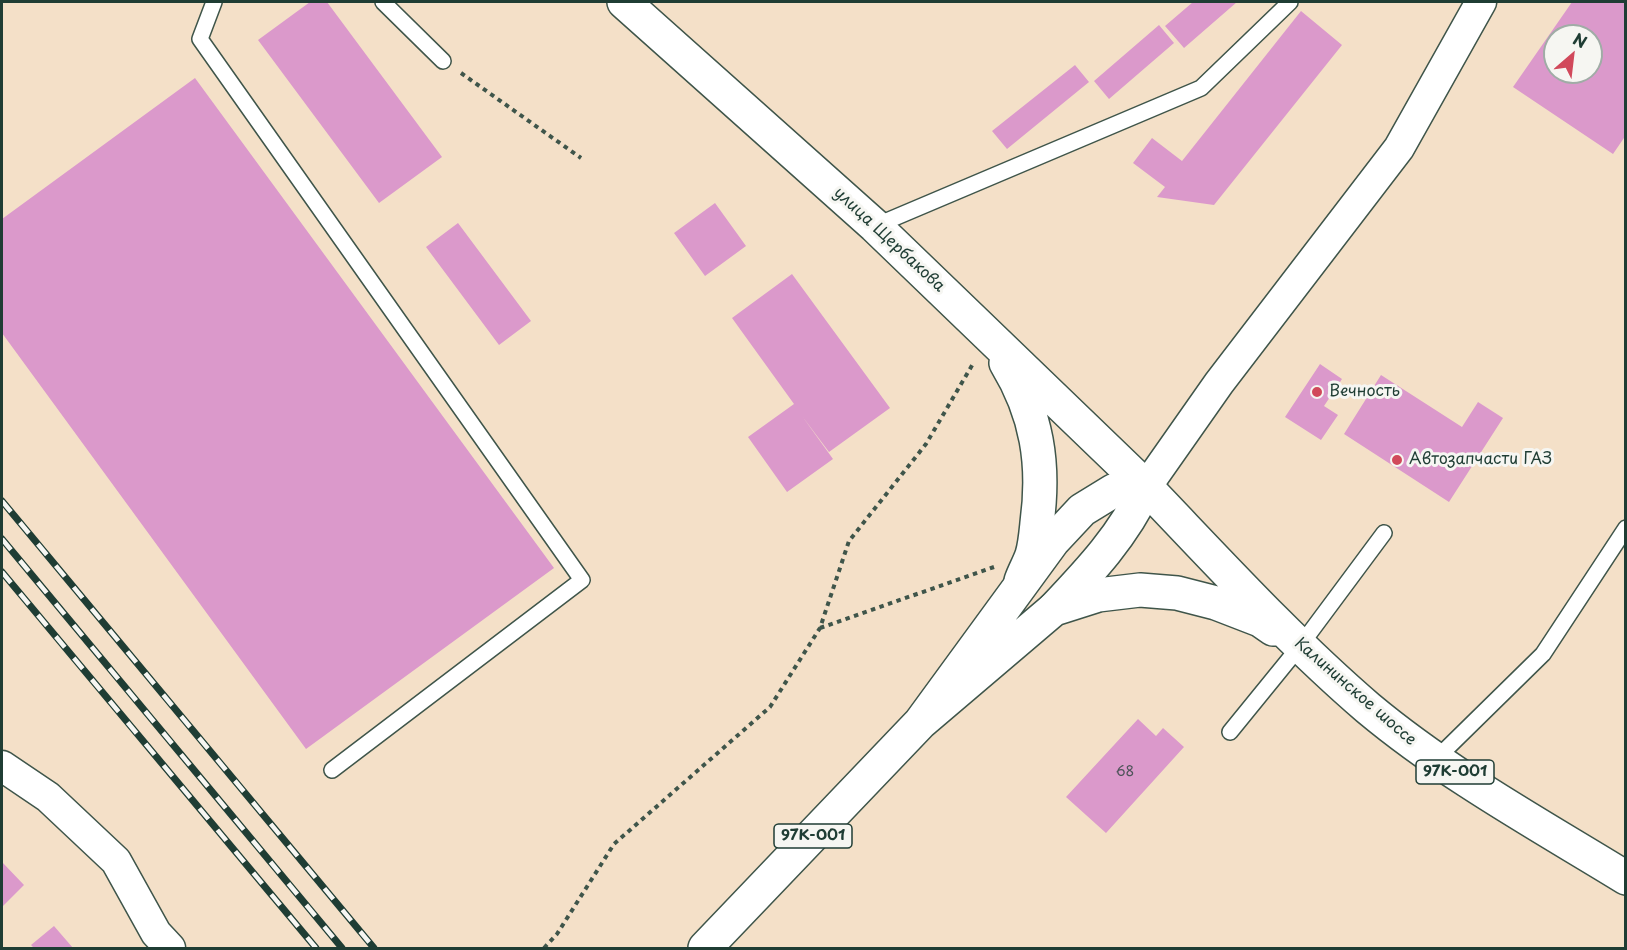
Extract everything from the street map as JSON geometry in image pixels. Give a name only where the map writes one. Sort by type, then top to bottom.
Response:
[{"type":"main road","name":"улица Щербакова","points":[[624,2],[875,226],[1146,487]]},
{"type":"main road","points":[[990,335],[1019,384],[1033,420],[1040,458],[1039,507],[1033,554],[1016,592]]},
{"type":"main road","name":"97К-001","points":[[920,723],[1053,541],[1082,510],[1113,491],[1146,487]]},
{"type":"main road","name":"97К-001","points":[[705,948],[920,723],[1054,609],[1121,533],[1146,487]]},
{"type":"main road","name":"Калининское шоссе","points":[[1146,487],[1300,646],[1369,708],[1436,760],[1626,878]]},
{"type":"main road","name":"97К-001","points":[[1054,609],[1098,595],[1140,590],[1177,593],[1216,603],[1260,620],[1300,646]]},
{"type":"street","points":[[1146,487],[1219,382],[1399,148],[1481,2]]},
{"type":"street","points":[[2,766],[48,797],[116,861],[156,933],[170,948]]},
{"type":"lane","points":[[214,2],[201,39],[582,580],[332,770]]},
{"type":"lane","points":[[383,2],[443,61]]},
{"type":"lane","points":[[875,226],[1201,88],[1290,2]]},
{"type":"lane","points":[[1436,760],[1543,654],[1626,528]]},
{"type":"lane","points":[[1230,732],[1300,646],[1384,533]]},
{"type":"path","points":[[443,61],[581,158]]},
{"type":"path","points":[[544,948],[557,934],[614,844],[770,707],[820,628],[849,541],[926,444],[990,335]]},
{"type":"path","points":[[820,628],[1033,554]]},
{"type":"building","points":[[310,2],[327,2],[442,157],[379,203],[258,40]]},
{"type":"building","points":[[1193,2],[1237,2],[1184,48],[1165,26]]},
{"type":"building","points":[[1572,2],[1626,2],[1626,135],[1613,154],[1513,87],[1543,44],[1543,84],[1603,84],[1603,24],[1557,24]]},
{"type":"building","points":[[1301,11],[1342,45],[1214,205],[1157,197],[1165,187],[1133,163],[1152,138],[1182,161]]},
{"type":"building","points":[[1159,25],[1174,43],[1109,99],[1094,81]]},
{"type":"building","points":[[1075,65],[1089,82],[1007,149],[992,131]]},
{"type":"building","points":[[195,78],[554,568],[306,749],[2,333],[2,219]]},
{"type":"building","points":[[715,203],[746,246],[705,276],[674,233]]},
{"type":"building","points":[[458,223],[531,321],[499,345],[426,247]]},
{"type":"building","points":[[792,274],[890,408],[829,452],[802,416],[833,459],[787,492],[748,437],[794,404],[732,318]]},
{"type":"building","name":"Вечность","points":[[1320,364],[1342,379],[1324,406],[1338,415],[1321,440],[1285,417]]},
{"type":"building","points":[[1381,375],[1462,427],[1478,402],[1503,418],[1449,502],[1344,434]]},
{"type":"building","points":[[1138,719],[1156,736],[1163,728],[1184,747],[1106,833],[1066,797]]},
{"type":"building","points":[[2,862],[24,885],[2,907]]},
{"type":"building","points":[[54,926],[73,948],[34,948],[31,945]]},
{"type":"railway","points":[[2,501],[374,948]]},
{"type":"railway","points":[[2,539],[342,948]]},
{"type":"railway","points":[[2,572],[316,948]]},
{"type":"place","name":"Вечность","points":[[1317,392]]},
{"type":"place","name":"Автозапчасти ГАЗ","points":[[1397,460]]}]
